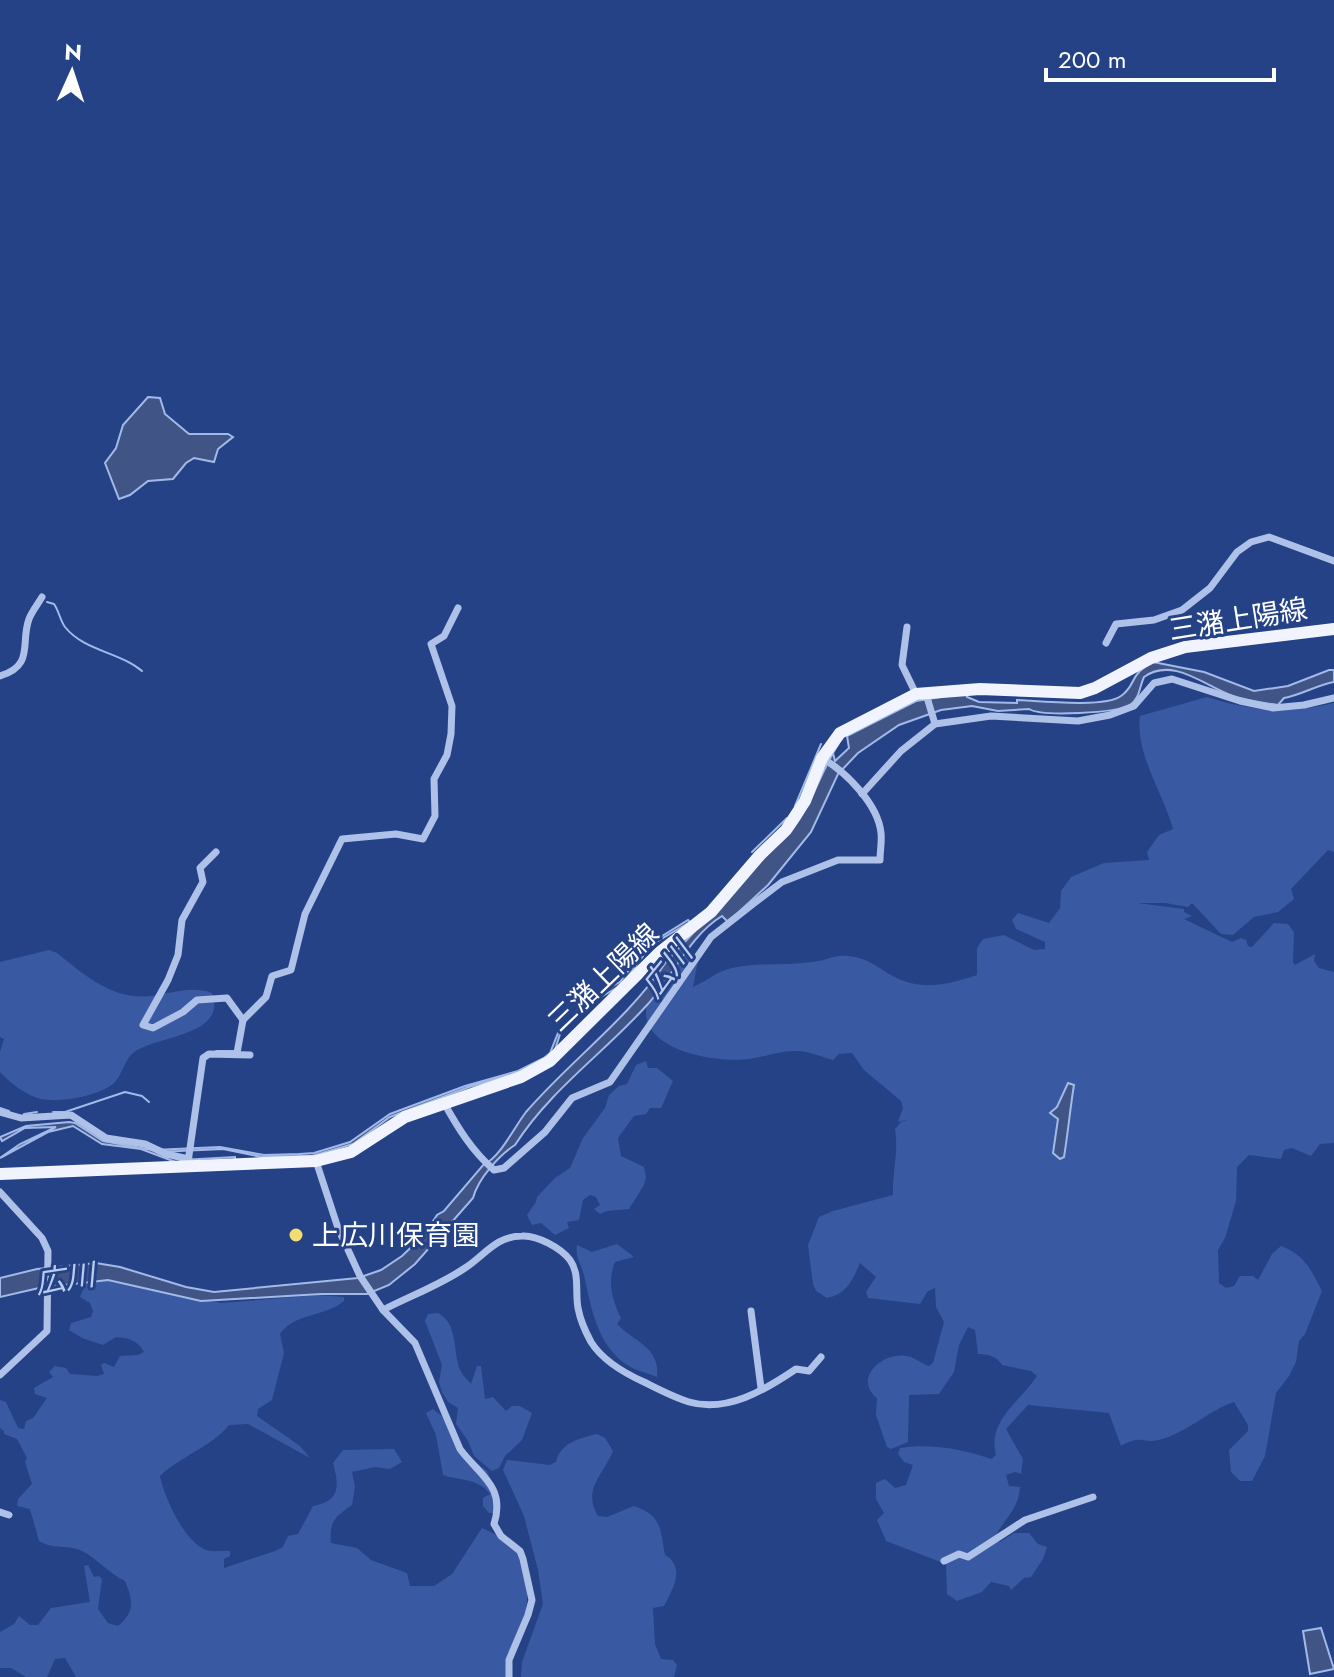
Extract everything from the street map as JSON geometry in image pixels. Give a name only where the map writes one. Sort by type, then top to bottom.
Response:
[{"type":"main road","name":"三潴上陽線","points":[[0,1174],[189,1157],[316,1161],[351,1152],[405,1117],[521,1077],[539,1069],[559,1053],[660,952],[711,912],[786,830],[805,801],[832,741],[840,733],[923,696],[980,689],[1080,693],[1151,658],[1185,647],[1334,629]]},
{"type":"street","points":[[1106,643],[1116,624],[1154,620],[1182,610],[1210,588],[1237,552],[1251,542],[1269,537],[1334,561]]},
{"type":"street","points":[[0,676],[10,673],[19,665],[27,649],[28,620],[42,597]]},
{"type":"street","points":[[237,1053],[243,1020],[266,997],[272,976],[291,970],[305,914],[342,839],[396,834],[423,839],[435,816],[434,779],[450,747],[452,706],[431,644],[444,636],[458,608]]},
{"type":"street","points":[[907,627],[902,665],[923,696],[933,720]]},
{"type":"street","points":[[862,794],[933,720],[991,716],[1078,721],[1110,715],[1134,706],[1154,683],[1172,679],[1273,708],[1334,698]]},
{"type":"street","points":[[444,1103],[464,1137],[484,1162],[494,1170],[504,1168],[545,1132],[572,1098],[610,1082],[711,937],[782,882],[838,860],[880,860],[878,822],[862,794],[844,772],[825,760]]},
{"type":"street","points":[[216,852],[200,868],[203,882],[182,920],[178,955],[143,1025],[153,1028],[183,1012],[197,1000],[209,998],[227,998],[243,1020]]},
{"type":"street","points":[[0,1112],[21,1118],[71,1115],[106,1138],[145,1144],[189,1157],[203,1058],[209,1054],[250,1055]]},
{"type":"street","points":[[316,1161],[338,1228],[360,1276],[383,1310],[415,1343],[460,1449],[470,1463],[488,1478],[495,1492],[497,1516],[494,1524],[501,1536],[520,1551],[523,1559],[532,1600],[509,1660],[509,1677]]},
{"type":"street","points":[[0,1192],[42,1238],[48,1251],[49,1266],[47,1331],[0,1375]]},
{"type":"street","points":[[383,1310],[465,1268],[505,1237],[526,1235],[559,1250],[570,1260],[576,1272],[582,1323],[592,1344],[607,1360],[625,1374],[687,1401],[703,1405],[732,1402],[775,1384],[796,1369],[809,1371],[821,1357]]},
{"type":"street","points":[[751,1311],[761,1388]]},
{"type":"street","points":[[944,1561],[959,1554],[968,1557],[1034,1516],[1093,1497]]},
{"type":"street","points":[[0,1512],[9,1515]]},
{"type":"shaded area","points":[[1207,697],[1239,705],[1285,710],[1334,703],[1334,852],[1328,850],[1291,889],[1294,899],[1278,912],[1254,917],[1233,935],[1221,934],[1192,903],[1188,907],[1137,903],[1184,909],[1192,916],[1184,919],[1232,942],[1241,938],[1246,940],[1252,947],[1274,923],[1288,924],[1294,932],[1295,965],[1315,954],[1314,961],[1319,968],[1334,972],[1334,1143],[1320,1144],[1311,1156],[1292,1148],[1284,1150],[1281,1159],[1249,1155],[1237,1167],[1236,1201],[1225,1238],[1218,1250],[1219,1283],[1226,1288],[1234,1286],[1240,1276],[1253,1276],[1258,1280],[1272,1254],[1281,1246],[1302,1259],[1322,1291],[1305,1334],[1299,1341],[1296,1362],[1276,1393],[1265,1456],[1252,1481],[1240,1481],[1231,1472],[1229,1450],[1248,1431],[1248,1425],[1234,1402],[1168,1437],[1138,1440],[1121,1446],[1109,1413],[1028,1405],[1006,1429],[1023,1459],[1021,1474],[1006,1475],[1009,1486],[1020,1487],[1014,1508],[994,1538],[1000,1542],[1014,1533],[1029,1533],[1038,1544],[1047,1547],[1043,1559],[1031,1577],[1024,1578],[1011,1590],[1009,1586],[991,1582],[982,1592],[957,1601],[947,1594],[946,1564],[886,1541],[877,1520],[884,1513],[876,1499],[876,1483],[885,1479],[895,1488],[906,1485],[913,1465],[904,1462],[898,1454],[900,1448],[946,1448],[991,1459],[996,1455],[996,1431],[1001,1421],[1037,1376],[1031,1371],[1002,1365],[992,1356],[978,1354],[975,1330],[968,1327],[959,1345],[954,1372],[939,1394],[909,1395],[908,1442],[891,1449],[887,1447],[876,1415],[877,1398],[870,1391],[868,1383],[869,1375],[880,1363],[897,1356],[909,1357],[929,1366],[933,1363],[944,1322],[936,1307],[935,1288],[928,1291],[920,1304],[868,1298],[866,1292],[876,1277],[860,1263],[844,1290],[827,1298],[816,1291],[813,1284],[808,1245],[819,1217],[893,1195],[895,1129],[901,1122],[910,1119],[898,1122],[903,1108],[901,1101],[864,1070],[852,1053],[839,1054],[833,1060],[791,1051],[736,1060],[686,1052],[658,1037],[649,1026],[647,1006],[661,981],[687,954],[699,955],[693,987],[732,968],[802,963],[844,956],[857,957],[913,984],[932,985],[977,975],[977,948],[983,939],[1004,935],[1034,950],[1045,949],[1045,942],[1016,929],[1012,920],[1018,913],[1049,923],[1060,908],[1061,891],[1071,877],[1104,863],[1149,860],[1147,852],[1159,835],[1173,829],[1146,759],[1140,716]]},
{"type":"shaded area","points":[[49,950],[115,992],[142,996],[184,990],[212,993],[214,1007],[210,1018],[187,1033],[133,1053],[116,1081],[106,1088],[68,1099],[35,1097],[0,1072],[0,1052],[4,1039],[0,1037],[0,962]]},
{"type":"shaded area","points":[[646,1061],[648,1068],[657,1068],[673,1081],[661,1108],[650,1108],[646,1114],[634,1116],[618,1138],[621,1156],[644,1167],[646,1177],[629,1209],[600,1214],[594,1209],[600,1205],[596,1197],[590,1195],[583,1200],[579,1220],[567,1222],[569,1228],[555,1235],[541,1223],[532,1225],[527,1215],[537,1197],[570,1168],[583,1138],[605,1108],[609,1095],[619,1086],[627,1084],[636,1065]]},
{"type":"shaded area","points":[[617,1244],[634,1257],[615,1262],[611,1276],[615,1304],[621,1318],[617,1324],[651,1352],[657,1377],[630,1367],[617,1357],[602,1336],[593,1312],[577,1245],[592,1252]]},
{"type":"shaded area","points":[[89,1276],[167,1288],[190,1297],[221,1303],[319,1295],[344,1297],[344,1301],[328,1310],[293,1322],[280,1334],[284,1353],[272,1400],[258,1409],[257,1416],[300,1446],[310,1458],[248,1424],[229,1425],[160,1476],[166,1496],[178,1521],[193,1541],[211,1551],[230,1551],[230,1556],[224,1559],[224,1568],[275,1551],[283,1547],[288,1536],[298,1534],[313,1506],[329,1500],[336,1491],[333,1463],[343,1450],[394,1449],[402,1462],[390,1469],[375,1467],[352,1472],[355,1487],[352,1505],[334,1520],[331,1543],[357,1548],[371,1560],[407,1573],[410,1586],[434,1586],[452,1574],[482,1528],[514,1543],[528,1584],[526,1615],[507,1677],[76,1677],[65,1658],[55,1659],[47,1677],[26,1677],[11,1668],[0,1668],[0,1632],[14,1624],[19,1616],[30,1625],[38,1625],[51,1608],[90,1602],[84,1566],[88,1565],[94,1577],[102,1579],[98,1609],[108,1623],[118,1626],[130,1611],[130,1594],[125,1581],[82,1551],[39,1541],[30,1509],[17,1506],[18,1499],[32,1484],[25,1462],[27,1458],[17,1439],[4,1434],[0,1428],[0,1400],[6,1402],[18,1428],[24,1429],[26,1421],[33,1418],[47,1398],[35,1394],[34,1388],[53,1377],[49,1372],[55,1366],[66,1368],[70,1374],[97,1376],[104,1374],[101,1365],[104,1363],[114,1367],[120,1356],[144,1352],[129,1339],[116,1337],[103,1345],[69,1330],[71,1323],[91,1317],[93,1311],[90,1303],[80,1297]]},
{"type":"shaded area","points":[[438,1313],[452,1330],[460,1369],[471,1384],[477,1366],[481,1366],[485,1399],[493,1397],[506,1411],[512,1406],[520,1406],[532,1413],[522,1440],[505,1456],[499,1468],[492,1471],[474,1456],[456,1424],[458,1408],[448,1402],[442,1392],[439,1382],[442,1365],[425,1321],[428,1314]]},
{"type":"shaded area","points":[[433,1409],[442,1416],[470,1458],[487,1471],[500,1501],[498,1513],[489,1513],[483,1506],[483,1498],[490,1494],[480,1485],[443,1475],[436,1435],[426,1413]]},
{"type":"shaded area","points":[[597,1434],[605,1438],[613,1451],[593,1490],[592,1498],[598,1516],[607,1517],[634,1506],[650,1514],[658,1524],[665,1555],[675,1566],[676,1579],[664,1606],[653,1608],[655,1644],[661,1659],[673,1660],[677,1665],[674,1677],[521,1677],[522,1662],[543,1604],[524,1516],[503,1470],[507,1460],[550,1465],[556,1462],[566,1446]]},
{"type":"water","points":[[148,397],[160,398],[165,414],[189,434],[228,434],[233,437],[218,449],[214,462],[194,458],[173,479],[148,481],[130,495],[119,499],[105,463],[116,448],[123,425]]},
{"type":"water","name":"広川","points":[[1153,662],[1204,672],[1254,691],[1288,686],[1334,670],[1334,682],[1284,698],[1278,705],[1233,696],[1189,675],[1166,670],[1144,677],[1136,699],[1122,708],[1063,713],[1029,709],[998,711],[972,706],[941,710],[899,725],[858,753],[838,774],[811,832],[768,885],[728,922],[722,916],[700,934],[647,1005],[544,1107],[515,1145],[490,1168],[473,1198],[415,1264],[389,1285],[367,1294],[201,1301],[108,1280],[39,1288],[0,1297],[0,1278],[37,1269],[96,1263],[214,1292],[358,1278],[381,1270],[424,1235],[437,1215],[501,1149],[526,1112],[617,1021],[666,962],[785,838],[803,813],[833,753],[835,761],[849,748],[847,736],[916,701],[966,693],[967,697],[979,702],[1101,702],[1121,696],[1140,671]]},
{"type":"water","points":[[688,920],[690,922],[646,952],[622,985],[590,1003],[560,1034],[554,1053],[522,1072],[469,1087],[390,1117],[353,1144],[312,1156],[262,1157],[223,1149],[157,1152],[181,1160],[235,1157],[235,1160],[178,1163],[141,1149],[102,1144],[73,1126],[48,1132],[0,1158],[20,1144],[56,1127],[25,1128],[2,1141],[0,1137],[26,1126],[69,1122],[103,1141],[153,1150],[220,1147],[264,1155],[299,1154],[314,1153],[350,1142],[390,1114],[465,1086],[518,1071],[544,1058],[550,1053],[558,1033],[589,997],[620,982],[646,946]]},
{"type":"water","points":[[1068,1083],[1074,1085],[1064,1157],[1060,1159],[1053,1153],[1058,1119],[1050,1113],[1057,1107]]},
{"type":"water","points":[[1321,1628],[1334,1669],[1310,1674],[1303,1631]]},
{"type":"waterway","points":[[47,602],[54,604],[63,624],[73,635],[142,671]]},
{"type":"waterway","points":[[795,806],[821,744]]},
{"type":"waterway","points":[[752,852],[787,818]]},
{"type":"waterway","points":[[216,1051],[234,1051]]},
{"type":"waterway","points":[[53,1112],[65,1112],[125,1092],[142,1096],[149,1102]]},
{"type":"waterway","points":[[0,1108],[9,1111]]},
{"type":"waterway","points":[[24,1114],[37,1112]]},
{"type":"place","name":"上広川保育園","points":[[296,1235]]}]
